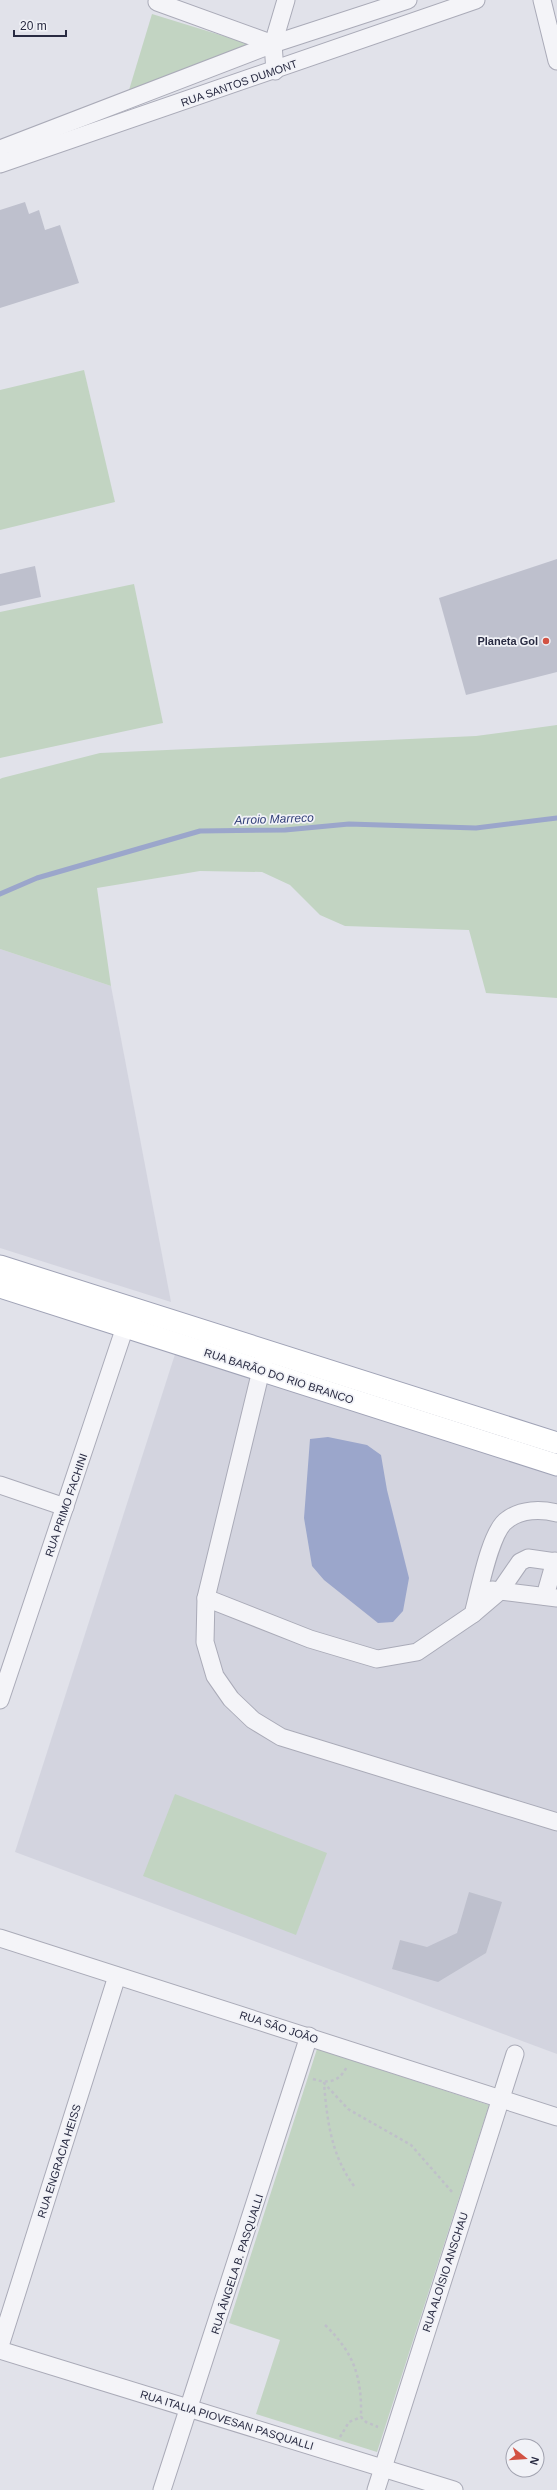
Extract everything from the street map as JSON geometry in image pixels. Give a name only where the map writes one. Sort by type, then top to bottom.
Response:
[{"type":"main road","name":"RUA BARÃO DO RIO BRANCO","points":[[0,1266],[128,1318]]},
{"type":"main road","name":"RUA BARÃO DO RIO BRANCO","points":[[0,1287],[128,1318],[264,1361],[557,1443]]},
{"type":"main road","name":"RUA BARÃO DO RIO BRANCO","points":[[264,1361],[557,1465]]},
{"type":"street","points":[[275,71],[273,44],[286,0]]},
{"type":"street","name":"RUA SANTOS DUMONT","points":[[0,149],[273,44],[408,0]]},
{"type":"street","name":"RUA SANTOS DUMONT","points":[[0,164],[275,71],[476,0]]},
{"type":"street","points":[[542,0],[557,61]]},
{"type":"street","points":[[157,2],[273,44]]},
{"type":"street","name":"RUA PRIMO FACHINI","points":[[1,1693],[128,1318]]},
{"type":"street","points":[[264,1361],[206,1598],[205,1642],[215,1676],[231,1698],[252,1720],[281,1737],[557,1822]]},
{"type":"street","points":[[0,1485],[65,1507]]},
{"type":"street","points":[[473,1614],[493,1541],[506,1520],[528,1511],[546,1510],[557,1513]]},
{"type":"street","points":[[206,1598],[310,1639],[377,1659],[417,1652],[473,1614],[500,1591],[520,1562],[528,1558],[556,1562],[551,1597],[500,1591],[480,1589]]},
{"type":"street","name":"RUA SÃO JOÃO","points":[[0,1938],[557,2116]]},
{"type":"street","name":"RUA ENGRACIA HEISS","points":[[0,2346],[117,1976]]},
{"type":"street","name":"RUA ÂNGELA B. PASQUALLI","points":[[162,2490],[309,2036]]},
{"type":"street","name":"RUA ALOÍSIO ANSCHAU","points":[[376,2490],[515,2054]]},
{"type":"street","name":"RUA ITALIA PIOVESAN PASQUALLI","points":[[0,2350],[189,2410],[383,2467],[454,2490]]},
{"type":"path","points":[[324,2083],[343,2076],[352,2050]]},
{"type":"path","points":[[298,2072],[324,2083],[348,2109],[411,2145],[466,2207]]},
{"type":"path","points":[[324,2083],[329,2132],[338,2158],[354,2186]]},
{"type":"path","points":[[325,2325],[347,2348],[356,2370],[362,2394],[361,2417],[366,2422],[394,2432]]},
{"type":"path","points":[[333,2452],[349,2422],[361,2417]]},
{"type":"shaded area","points":[[0,949],[111,986],[171,1302],[0,1248]]},
{"type":"shaded area","points":[[177,1348],[557,1473],[557,2054],[15,1852]]},
{"type":"green space","points":[[152,14],[259,47],[126,100]]},
{"type":"green space","points":[[84,370],[115,502],[0,530],[0,390]]},
{"type":"green space","points":[[134,584],[163,723],[0,758],[0,612]]},
{"type":"green space","points":[[557,725],[557,998],[486,993],[469,930],[345,926],[320,915],[290,885],[262,872],[200,871],[97,888],[111,986],[0,949],[0,779],[2,778],[100,753],[476,736]]},
{"type":"green space","points":[[175,1794],[327,1853],[296,1935],[143,1876]]},
{"type":"green space","points":[[317,2049],[489,2105],[377,2452],[256,2414],[280,2340],[229,2323]]},
{"type":"water","points":[[328,1437],[367,1445],[381,1455],[387,1490],[409,1578],[403,1611],[393,1622],[378,1623],[324,1580],[312,1566],[304,1518],[310,1439]]},
{"type":"building","points":[[25,202],[29,214],[39,210],[45,230],[60,225],[79,283],[0,308],[0,210]]},
{"type":"building","points":[[557,559],[557,672],[466,695],[439,598]]},
{"type":"building","points":[[35,566],[41,597],[0,606],[0,574]]},
{"type":"building","points":[[469,1892],[502,1902],[486,1953],[438,1982],[392,1969],[400,1940],[427,1947],[457,1933]]},
{"type":"waterway","name":"Arroio Marreco","points":[[0,894],[37,878],[200,831],[285,830],[349,824],[476,828],[557,818]]},
{"type":"place","name":"Planeta Gol","points":[[546,641]]}]
